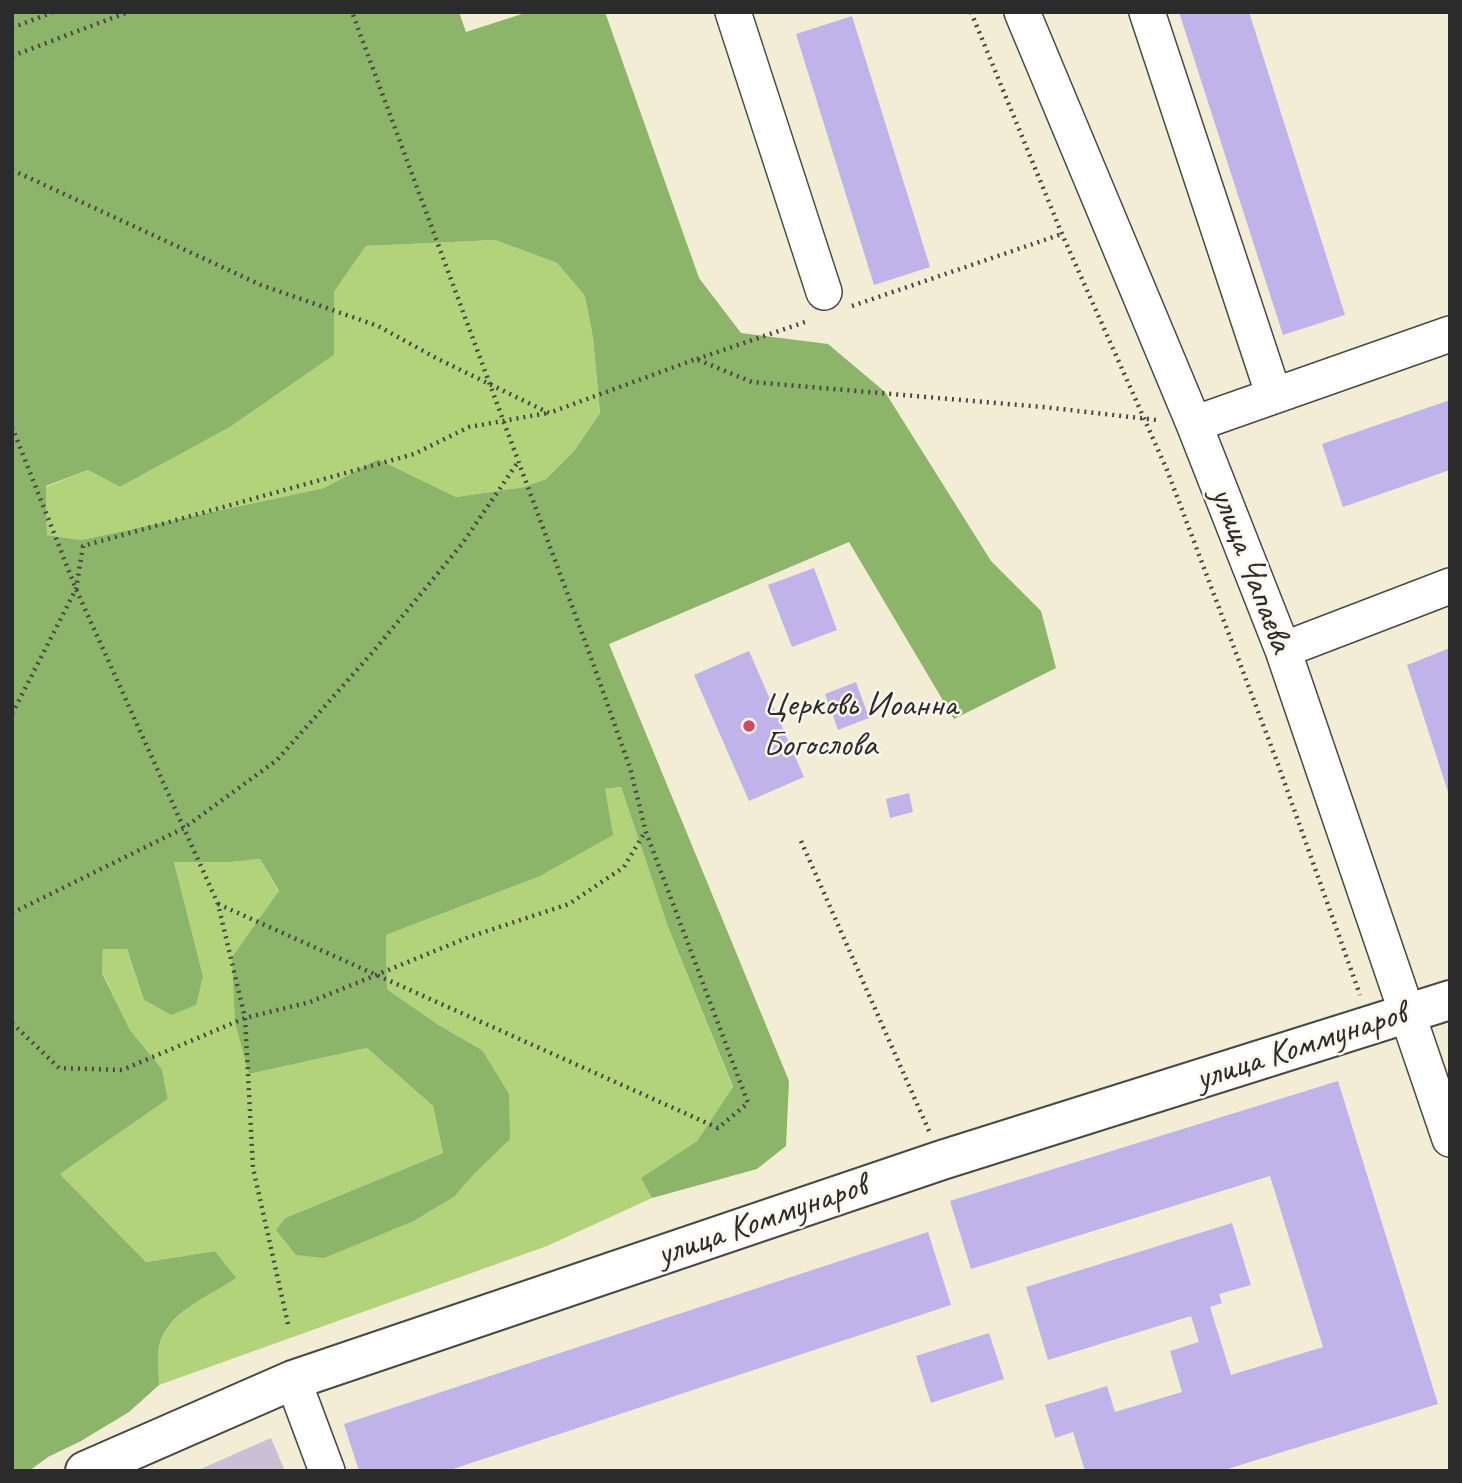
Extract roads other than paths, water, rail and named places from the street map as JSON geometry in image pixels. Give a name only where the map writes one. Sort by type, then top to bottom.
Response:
[{"type":"main road","name":"улица Коммунаров","points":[[85,1471],[293,1380],[942,1160],[1450,1000]]},
{"type":"street","points":[[733,12],[826,307]]},
{"type":"street","name":"улица Чапаева","points":[[1022,12],[1194,424],[1283,650],[1450,1139]]},
{"type":"street","points":[[1147,12],[1274,396]]},
{"type":"street","points":[[1194,424],[1450,334]]},
{"type":"street","points":[[1283,650],[1450,586]]},
{"type":"street","points":[[293,1380],[327,1471]]},
{"type":"place","name":"Церковь Иоанна Богослова","points":[[749,726]]}]
